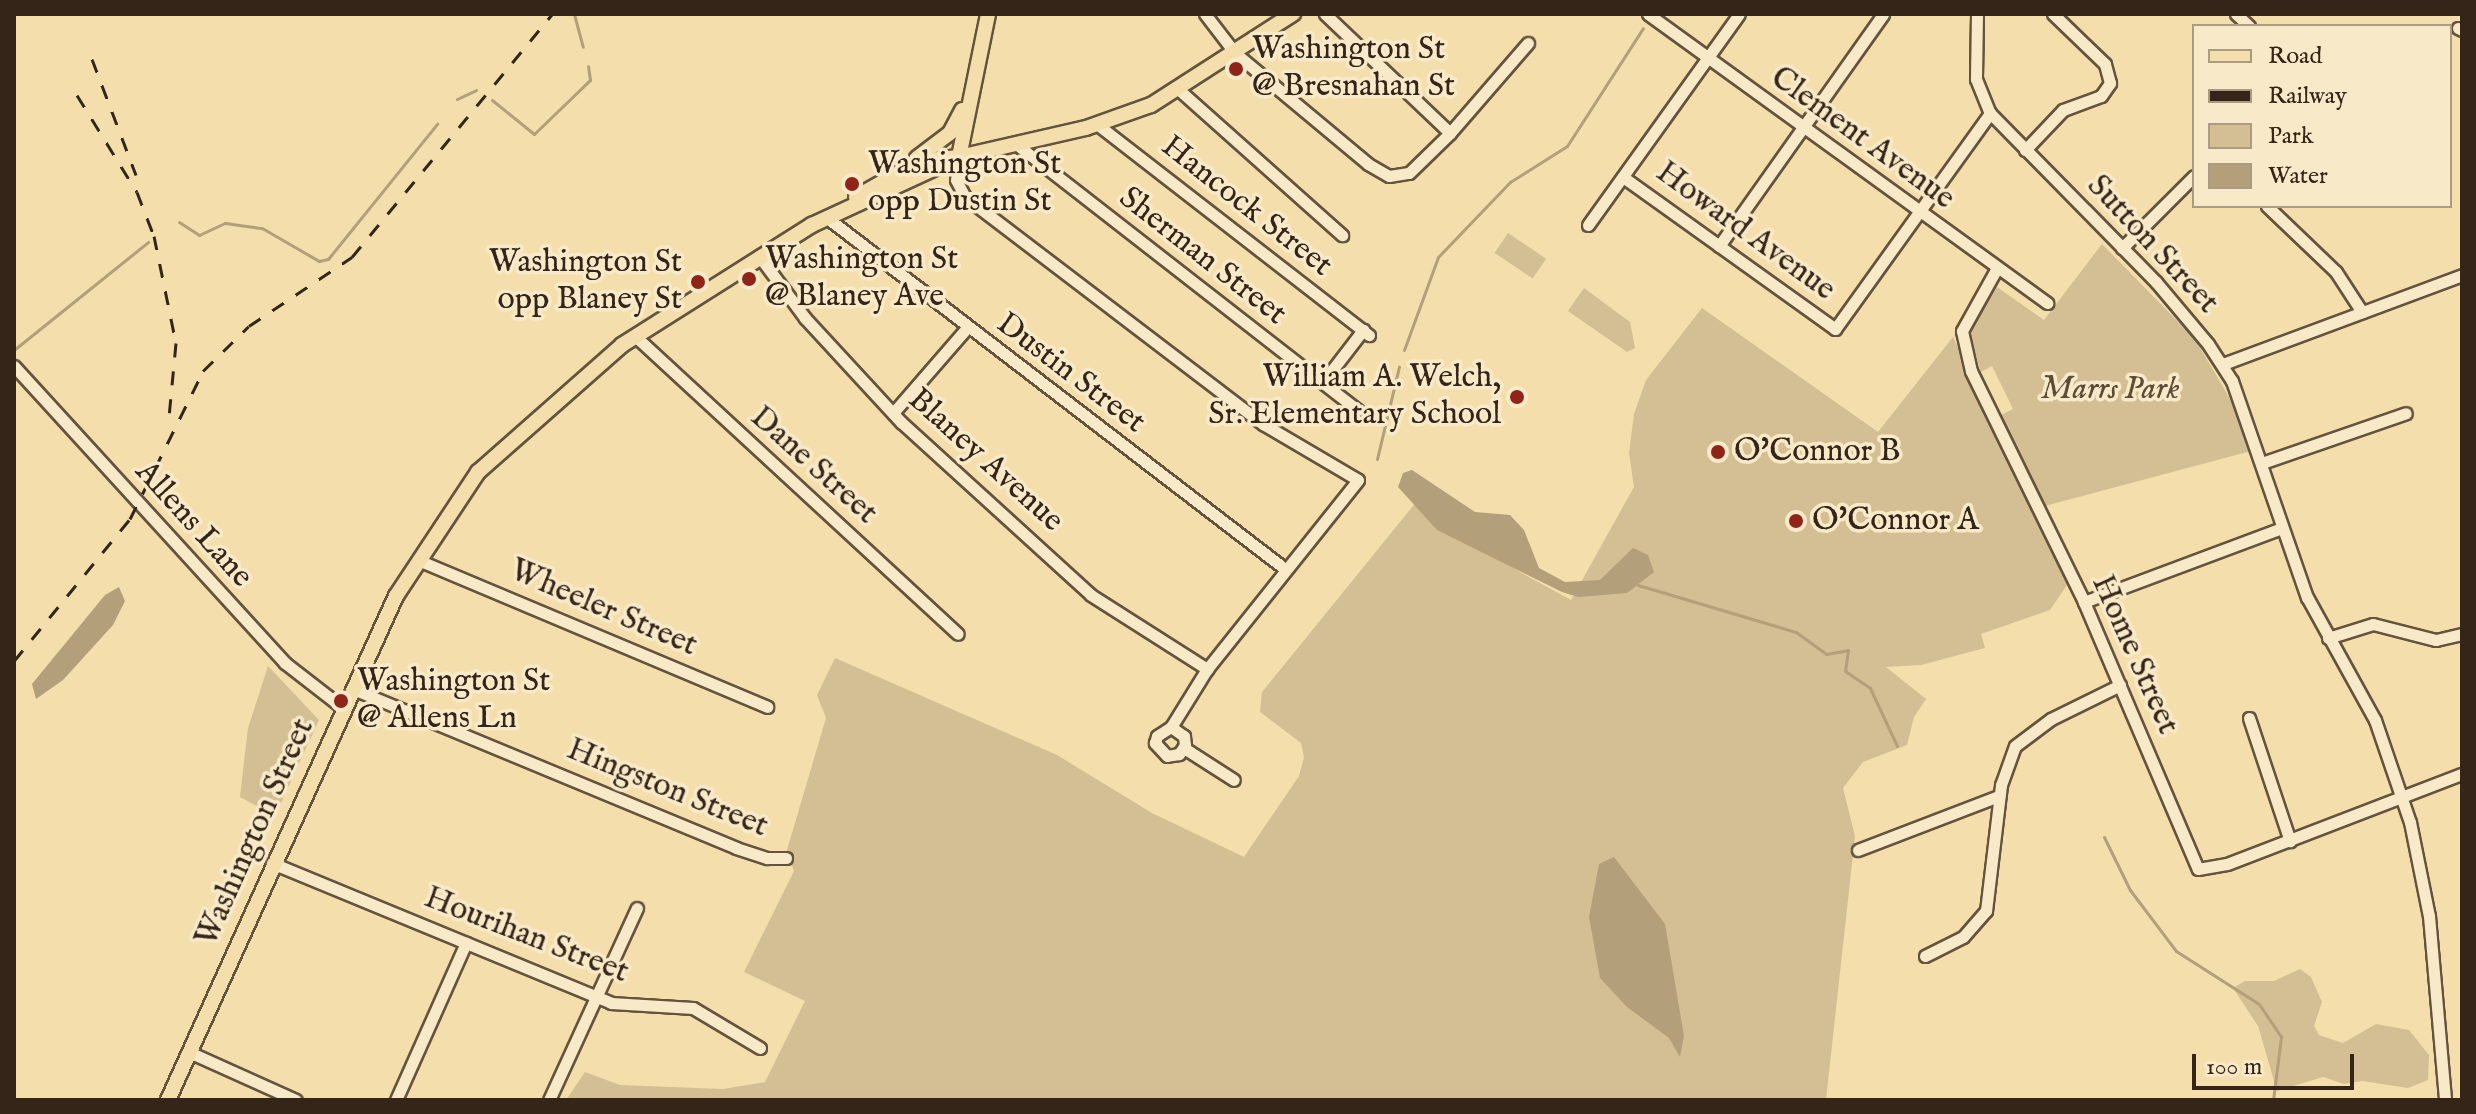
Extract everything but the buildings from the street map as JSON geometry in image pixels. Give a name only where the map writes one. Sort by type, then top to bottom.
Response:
[{"type":"main road","points":[[959,157],[988,14]]},
{"type":"main road","name":"Washington Street","points":[[826,217],[959,157],[1098,125],[1178,89],[1293,14]]},
{"type":"main road","points":[[901,168],[950,133],[972,92]]},
{"type":"main road","name":"Washington Street","points":[[168,1100],[343,708],[418,560],[478,472],[635,336],[901,168],[939,156],[959,157]]},
{"type":"street","points":[[1205,14],[1235,53],[1389,176],[1409,173],[1450,133],[1528,43]]},
{"type":"street","points":[[1325,14],[1450,133]]},
{"type":"street","name":"Clement Avenue","points":[[1648,14],[2047,303]]},
{"type":"street","points":[[1588,225],[1739,14]]},
{"type":"street","points":[[1719,246],[1883,14]]},
{"type":"street","name":"Sutton Street","points":[[1977,14],[1976,79],[1990,113],[2122,248],[2223,364],[2262,463],[2282,528],[2328,638],[2375,720],[2402,796],[2429,916],[2445,1100]]},
{"type":"street","points":[[2025,150],[2063,110],[2101,96],[2110,83],[2105,64],[2053,14]]},
{"type":"street","points":[[1178,89],[1342,235]]},
{"type":"street","points":[[1920,213],[1990,113]]},
{"type":"street","name":"Hancock Street","points":[[1098,125],[1366,333],[1323,382]]},
{"type":"street","name":"Sherman Street","points":[[1016,144],[1358,410]]},
{"type":"street","points":[[959,157],[956,180],[965,197],[1263,424],[1358,480],[1207,669],[1171,727],[1157,736],[1157,749],[1167,756],[1184,748]]},
{"type":"street","name":"Howard Avenue","points":[[1623,177],[1835,329],[1920,213]]},
{"type":"street","points":[[2122,248],[2192,178]]},
{"type":"street","points":[[2269,208],[2336,272],[2362,312]]},
{"type":"street","name":"Dustin Street","points":[[826,217],[966,329],[1285,569]]},
{"type":"street","name":"Blaney Avenue","points":[[759,256],[805,318],[893,413],[1091,595],[1207,669]]},
{"type":"street","name":"Home Street","points":[[1997,268],[1969,314],[1962,345],[2084,602],[2198,869],[2290,841],[2462,774]]},
{"type":"street","points":[[2223,364],[2462,275]]},
{"type":"street","points":[[893,413],[966,329]]},
{"type":"street","name":"Dane Street","points":[[635,336],[958,634]]},
{"type":"street","name":"Allens Lane","points":[[14,366],[285,663],[343,708]]},
{"type":"street","points":[[2262,463],[2406,413]]},
{"type":"street","points":[[2084,602],[2282,528]]},
{"type":"street","name":"Wheeler Street","points":[[418,560],[767,707]]},
{"type":"street","points":[[2328,638],[2373,624],[2436,640],[2462,634]]},
{"type":"street","points":[[1925,956],[1963,937],[1986,911],[1999,796],[2007,763],[2024,738],[2120,685]]},
{"type":"street","name":"Hingston Street","points":[[353,689],[736,848],[767,858],[786,858]]},
{"type":"street","points":[[2249,718],[2290,841]]},
{"type":"street","points":[[1171,727],[1184,736],[1184,748]]},
{"type":"street","points":[[1184,748],[1234,780]]},
{"type":"street","points":[[1858,850],[1999,796]]},
{"type":"street","name":"Hourihan Street","points":[[272,863],[611,1003],[693,1008],[760,1048]]},
{"type":"street","points":[[549,1100],[637,908]]},
{"type":"street","points":[[396,1100],[466,943]]},
{"type":"street","points":[[189,1052],[296,1100]]},
{"type":"green space","points":[[1508,233],[1546,259],[1533,279],[1495,253]]},
{"type":"green space","name":"Marrs Park","points":[[2102,244],[2195,339],[2233,404],[2251,451],[2045,506],[2001,415],[2013,409],[1992,366],[1981,372],[1969,332],[1997,287],[2044,320]]},
{"type":"green space","points":[[1584,288],[1630,322],[1635,348],[1627,352],[1568,311]]},
{"type":"green space","points":[[1702,308],[1878,432],[1953,337],[2067,585],[2050,610],[1981,634],[1985,648],[1921,665],[1886,667],[1926,699],[1914,717],[1907,745],[1863,762],[1843,788],[1855,836],[1826,1100],[566,1100],[585,1072],[620,1085],[723,1089],[765,1082],[805,1001],[744,972],[794,871],[787,850],[826,718],[817,695],[835,658],[1057,755],[1152,813],[1244,857],[1299,776],[1304,757],[1301,743],[1260,712],[1262,692],[1417,501],[1518,571],[1571,600],[1634,487],[1629,453],[1634,414],[1646,380]]},
{"type":"green space","points":[[268,666],[319,720],[275,816],[240,797],[248,728]]},
{"type":"green space","points":[[2300,969],[2311,977],[2322,1002],[2314,1026],[2319,1035],[2343,1043],[2376,1024],[2409,1030],[2429,1055],[2428,1080],[2408,1088],[2362,1081],[2344,1084],[2323,1077],[2277,1091],[2258,1026],[2233,988],[2245,981],[2274,981]]},
{"type":"water","points":[[1412,470],[1475,512],[1510,515],[1524,530],[1539,568],[1565,582],[1600,580],[1633,548],[1648,555],[1654,572],[1627,593],[1578,597],[1562,592],[1437,530],[1398,487],[1403,473]]},
{"type":"water","points":[[119,587],[125,601],[113,625],[63,680],[36,699],[32,684],[105,595]]},
{"type":"water","points":[[1614,857],[1665,924],[1684,1036],[1680,1057],[1669,1038],[1627,1007],[1600,978],[1589,917],[1599,864]]},
{"type":"waterway","points":[[574,14],[583,47]]},
{"type":"waterway","points":[[1404,350],[1438,257],[1510,182],[1567,146],[1643,28]]},
{"type":"waterway","points":[[492,100],[534,134],[590,80],[588,66]]},
{"type":"waterway","points":[[457,99],[476,90]]},
{"type":"waterway","points":[[179,222],[199,235],[225,223],[262,228],[319,261],[328,259],[437,124]]},
{"type":"waterway","points":[[15,349],[148,242]]},
{"type":"waterway","points":[[1377,459],[1399,367]]},
{"type":"waterway","points":[[1638,585],[1796,632],[1826,654],[1848,650],[1845,671],[1870,688],[1897,746]]},
{"type":"waterway","points":[[2104,837],[2130,890],[2176,951],[2259,1004],[2281,1037],[2273,1100]]},
{"type":"railway","points":[[14,661],[130,519],[203,371],[249,326],[352,257],[552,14]]},
{"type":"railway","points":[[92,59],[136,175]]},
{"type":"railway","points":[[77,95],[137,192],[154,236],[176,343],[169,417]]},
{"type":"place","name":"Washington St @ Bresnahan St","points":[[1236,69]]},
{"type":"place","name":"Washington St opp Dustin St","points":[[852,184]]},
{"type":"place","name":"Washington St @ Blaney Ave","points":[[749,279]]},
{"type":"place","name":"Washington St opp Blaney St","points":[[698,282]]},
{"type":"place","name":"William A. Welch, Sr. Elementary School","points":[[1517,397]]},
{"type":"place","name":"O'Connor B","points":[[1718,452]]},
{"type":"place","name":"O'Connor A","points":[[1796,521]]},
{"type":"place","name":"Washington St @ Allens Ln","points":[[341,701]]}]
